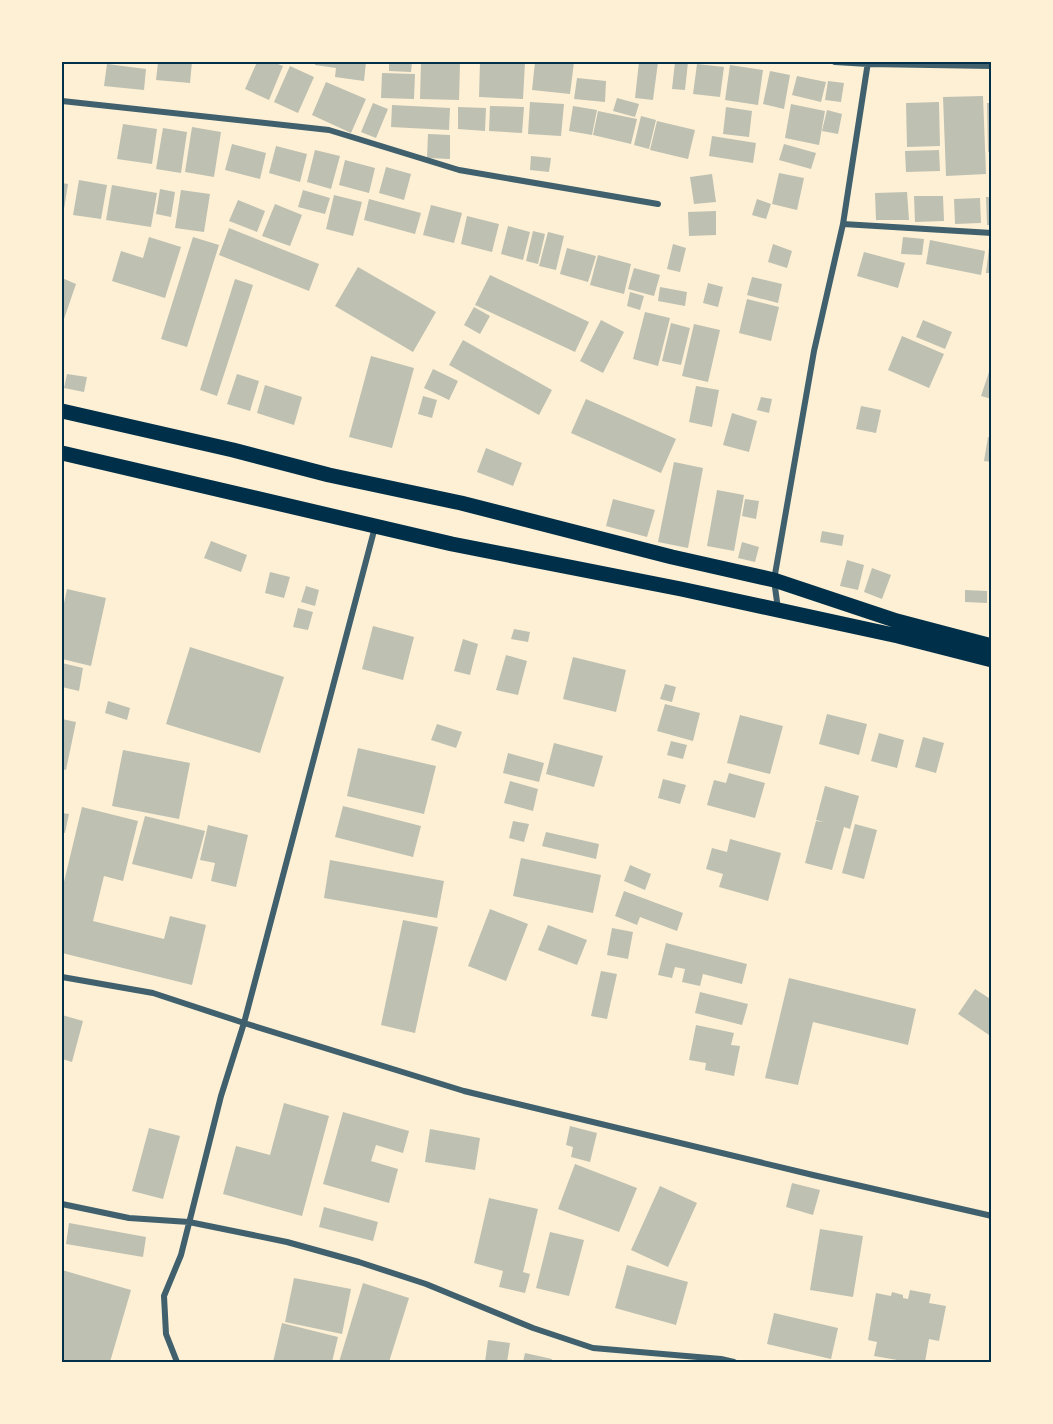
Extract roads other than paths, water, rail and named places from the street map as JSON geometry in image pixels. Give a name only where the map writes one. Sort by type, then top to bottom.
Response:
[{"type":"main road","points":[[62,411],[234,450],[329,475],[461,503],[672,557],[774,580],[897,621],[992,645]]},
{"type":"main road","points":[[62,453],[452,544],[681,589],[898,636],[992,660]]},
{"type":"street","points":[[835,62],[992,66]]},
{"type":"street","points":[[778,610],[774,580],[814,351],[843,224],[868,63]]},
{"type":"street","points":[[62,102],[329,130],[459,170],[658,204]]},
{"type":"street","points":[[843,224],[992,234]]},
{"type":"street","points":[[177,1362],[166,1334],[164,1296],[181,1255],[221,1096],[244,1023],[375,526]]},
{"type":"street","points":[[62,976],[153,993],[464,1091],[992,1216]]},
{"type":"street","points":[[62,1204],[129,1218],[189,1222],[287,1242],[426,1284],[533,1328],[593,1348],[734,1362]]}]
